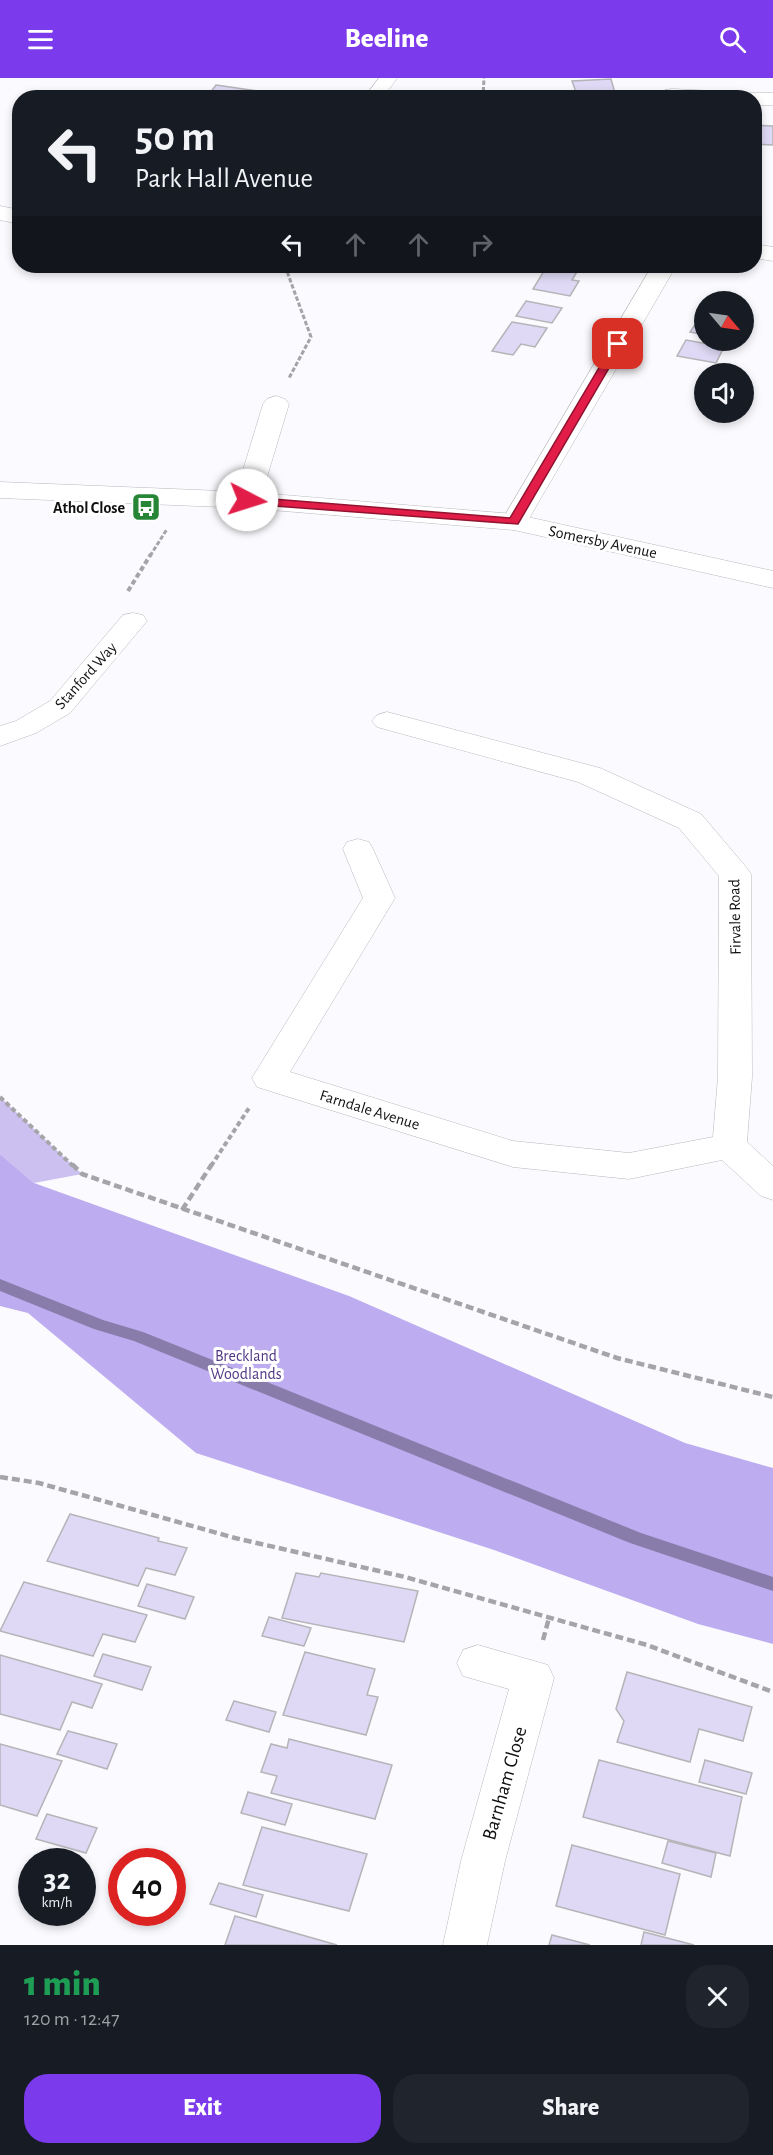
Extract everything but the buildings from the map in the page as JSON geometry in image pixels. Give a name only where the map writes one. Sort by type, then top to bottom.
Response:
[{"type":"street","points":[[514,522],[660,273]]},
{"type":"street","points":[[247,500],[276,404]]},
{"type":"street","name":"Somersby Avenue","points":[[0,490],[247,500],[514,522],[773,580]]},
{"type":"street","name":"Stanford Way","points":[[0,737],[26,727],[60,707],[133,621]]},
{"type":"street","name":"Firvale Road","points":[[387,721],[589,776],[690,821],[735,874],[735,1077],[729,1146]]},
{"type":"street","points":[[269,1078],[379,898],[358,849]]},
{"type":"street","name":"Farndale Avenue","points":[[269,1078],[513,1154],[629,1166],[729,1146]]},
{"type":"street","points":[[729,1146],[773,1187]]},
{"type":"street","name":"Barnham Close","points":[[465,1945],[483,1861],[533,1678],[478,1663]]},
{"type":"path","points":[[276,404],[311,337],[288,273]]},
{"type":"path","points":[[133,621],[117,609],[187,498]]},
{"type":"path","points":[[182,1210],[269,1078]]},
{"type":"path","points":[[0,1097],[82,1174],[617,1358],[773,1397]]},
{"type":"path","points":[[0,1477],[39,1483],[235,1538],[405,1577],[647,1645],[773,1692]]},
{"type":"shaded area","points":[[0,1097],[82,1174],[34,1183],[0,1154]]},
{"type":"green space","name":"Breckland Woodlands","points":[[0,1154],[34,1183],[349,1296],[685,1443],[773,1468],[773,1644],[698,1624],[494,1550],[196,1453],[28,1313],[0,1306]]},
{"type":"waterway","points":[[0,1285],[99,1325],[138,1336],[636,1538],[773,1584]]},
{"type":"place","name":"Athol Close","points":[[146,507]]},
{"type":"route","points":[[247,500],[514,522],[618,344]]}]
